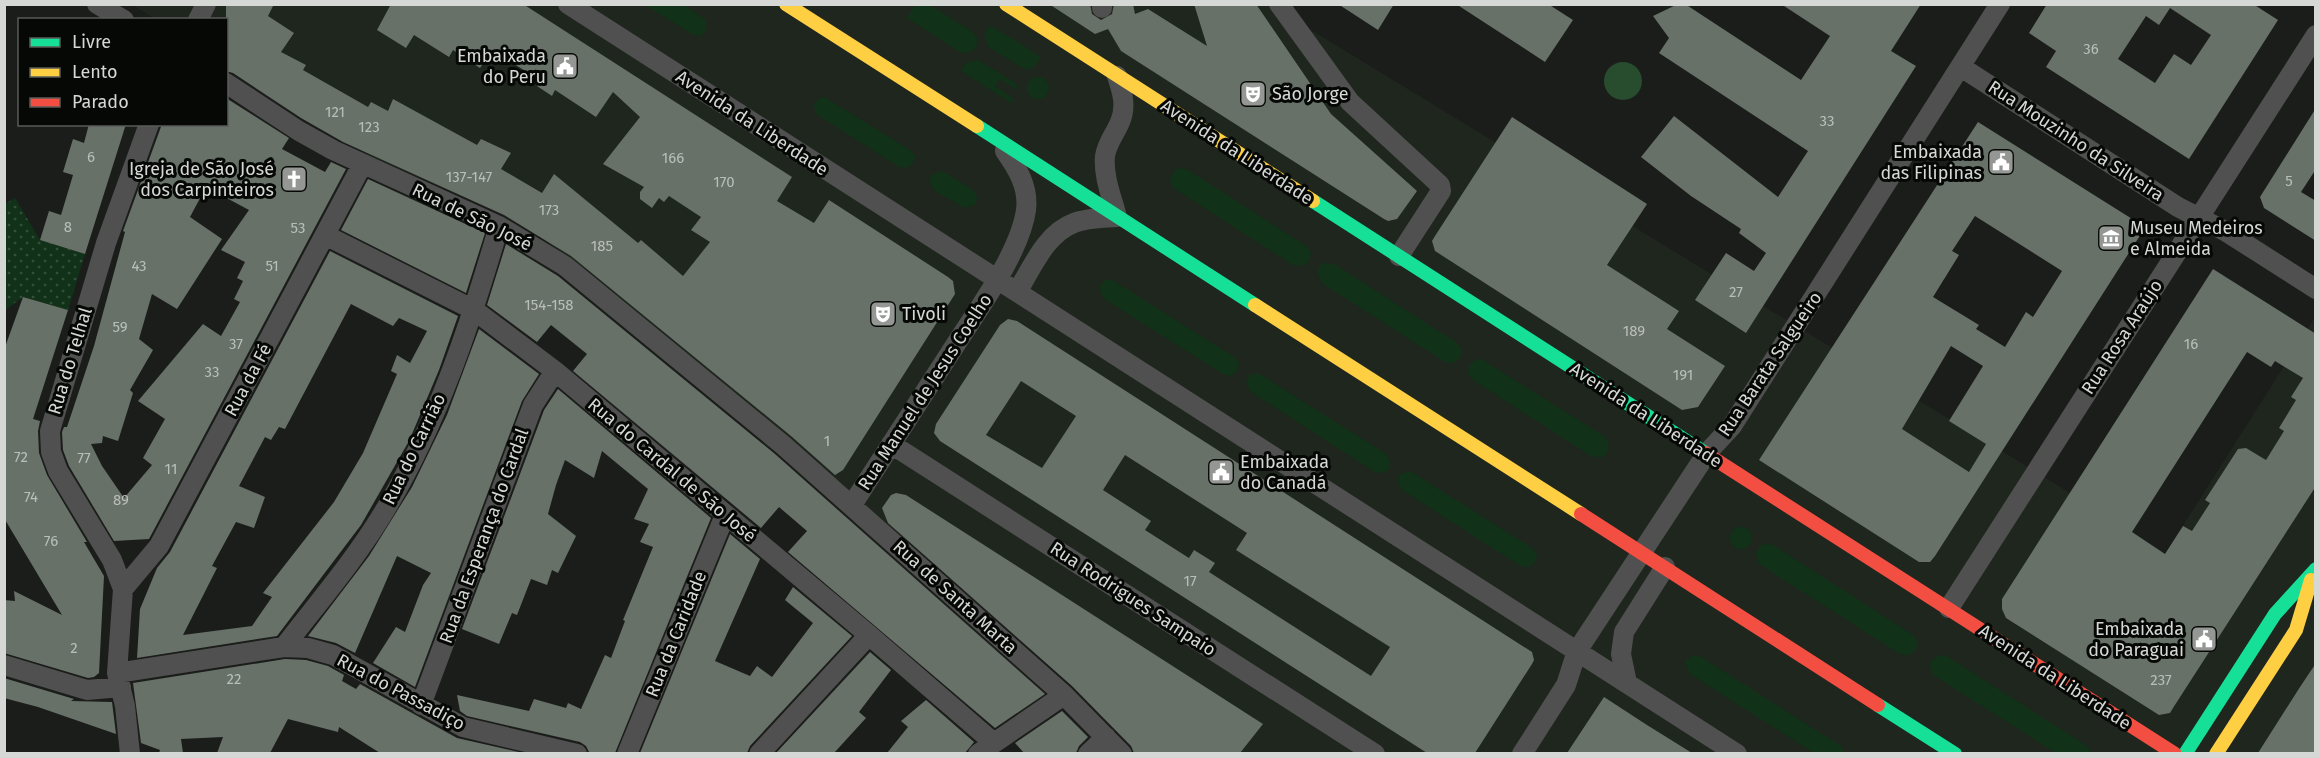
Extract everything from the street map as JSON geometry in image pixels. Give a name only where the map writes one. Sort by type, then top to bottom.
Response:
[{"type":"main road","points":[[786,4],[1955,753]]},
{"type":"main road","name":"Avenida da Liberdade","points":[[1006,4],[2175,753]]},
{"type":"main road","points":[[2185,753],[2275,614],[2315,570]]},
{"type":"main road","points":[[2216,753],[2296,630],[2315,570]]},
{"type":"street","points":[[97,4],[121,18]]},
{"type":"street","points":[[199,18],[206,4]]},
{"type":"street","name":"Avenida da Liberdade","points":[[568,4],[1737,753]]},
{"type":"street","points":[[1279,4],[1350,102],[1440,185],[1441,191],[1399,256]]},
{"type":"street","name":"Rua Barata Salgueiro","points":[[1522,753],[1566,685],[1576,651],[1707,453],[1732,426],[2000,4]]},
{"type":"street","name":"Rua Rosa Araújo","points":[[1948,608],[2316,35]]},
{"type":"street","name":"Rua Mouzinho da Silveira","points":[[1961,67],[2178,207],[2225,231],[2316,289]]},
{"type":"street","points":[[1017,292],[1048,241],[1060,231],[1074,222],[1117,217],[1105,159],[1107,147],[1124,110],[1124,99],[1117,76]]},
{"type":"street","name":"Rua de São José","points":[[228,84],[299,131],[363,165],[499,226],[565,266],[783,445]]},
{"type":"street","name":"Rua do Telhal","points":[[123,589],[112,560],[57,471],[51,452],[50,431],[106,243],[148,126]]},
{"type":"street","points":[[996,139],[1018,168],[1025,189],[1026,209],[1019,232],[997,280]]},
{"type":"street","name":"Rua da Fé","points":[[123,589],[159,546],[363,165]]},
{"type":"street","name":"Rua do Carrião","points":[[284,647],[383,514],[421,441],[474,310],[499,226]]},
{"type":"street","name":"Rua do Cardal de São José","points":[[325,235],[474,310],[555,371],[869,635],[986,748]]},
{"type":"street","name":"Rua Manuel de Jesus Coelho","points":[[852,505],[997,280]]},
{"type":"street","name":"Rua da Esperança do Cardal","points":[[421,705],[533,405],[555,371]]},
{"type":"street","name":"Rua Rodrigues Sampaio","points":[[891,444],[1375,753]]},
{"type":"street","name":"Rua de Santa Marta","points":[[783,445],[1064,695],[1122,753]]},
{"type":"street","name":"Rua da Caridade","points":[[627,753],[725,515]]},
{"type":"street","points":[[1627,683],[1621,654],[1624,632],[1665,567]]},
{"type":"street","points":[[123,589],[119,680],[130,753]]},
{"type":"street","points":[[759,753],[869,635]]},
{"type":"street","name":"Rua do Passadiço","points":[[4,664],[87,690],[119,680],[284,647],[308,648],[333,655],[463,727],[577,753]]},
{"type":"street","points":[[986,748],[1064,695]]},
{"type":"street","points":[[1088,753],[1106,737]]},
{"type":"shaded area","points":[[133,5],[1270,5],[2054,483],[2165,554],[2315,317],[2315,753],[1223,753],[854,505],[614,294],[519,221],[370,156],[228,67],[228,18],[153,18]]},
{"type":"shaded area","points":[[645,5],[684,5],[706,20],[706,31],[700,36],[692,34]]},
{"type":"shaded area","points":[[915,5],[929,5],[973,32],[978,40],[976,48],[969,53],[960,52],[907,18]]},
{"type":"shaded area","points":[[990,25],[1041,57],[1034,67],[1026,70],[987,46],[985,33]]},
{"type":"shaded area","points":[[978,60],[1017,84],[1017,90],[1000,79],[995,86],[1014,99],[1011,103],[961,71],[966,63]]},
{"type":"shaded area","points":[[1623,62],[1630,63],[1636,68],[1641,74],[1641,88],[1636,94],[1630,99],[1623,100],[1616,99],[1610,94],[1605,88],[1604,81],[1605,74],[1610,68],[1616,63]]},
{"type":"shaded area","points":[[1034,77],[1042,77],[1049,84],[1049,92],[1042,99],[1034,99],[1027,92],[1027,84]]},
{"type":"shaded area","points":[[824,97],[910,150],[915,156],[913,164],[907,168],[899,167],[818,115],[815,104]]},
{"type":"shaded area","points":[[1179,168],[1188,170],[1306,246],[1311,253],[1309,261],[1302,266],[1293,265],[1175,189],[1170,178]]},
{"type":"shaded area","points":[[942,171],[973,190],[977,196],[976,204],[965,208],[934,190],[930,183],[931,175]]},
{"type":"shaded area","points":[[15,198],[40,240],[85,254],[68,310],[23,297],[5,310],[5,204]]},
{"type":"shaded area","points":[[1321,264],[1334,264],[1457,343],[1462,350],[1460,358],[1453,363],[1445,362],[1322,283],[1317,272]]},
{"type":"shaded area","points":[[1106,279],[1114,281],[1234,357],[1239,364],[1237,371],[1231,376],[1223,374],[1103,298],[1099,287]]},
{"type":"shaded area","points":[[1481,359],[1604,436],[1609,444],[1607,453],[1600,458],[1591,456],[1473,380],[1468,373],[1469,367],[1473,361]]},
{"type":"shaded area","points":[[1258,373],[1386,454],[1390,461],[1389,469],[1382,473],[1375,472],[1251,392],[1246,382],[1250,375]]},
{"type":"shaded area","points":[[1410,471],[1532,548],[1537,555],[1535,562],[1529,567],[1521,566],[1402,490],[1398,483],[1399,475]]},
{"type":"shaded area","points":[[1741,527],[1749,530],[1752,538],[1749,546],[1741,549],[1733,546],[1730,538],[1733,530]]},
{"type":"shaded area","points":[[1761,545],[1773,545],[1913,635],[1918,642],[1916,650],[1909,655],[1900,654],[1761,565],[1756,553]]},
{"type":"shaded area","points":[[1693,655],[1701,657],[1841,746],[1845,753],[1814,753],[1690,674],[1685,663]]},
{"type":"shaded area","points":[[1939,655],[1948,657],[2087,746],[2092,753],[2056,753],[1935,676],[1930,664]]},
{"type":"building","points":[[226,4],[274,4],[268,16],[294,33],[281,52],[306,65],[303,70],[368,107],[371,102],[388,111],[393,99],[477,145],[481,139],[511,153],[501,169],[542,193],[554,174],[638,243],[641,240],[683,276],[710,242],[691,230],[701,217],[669,196],[664,202],[659,198],[652,208],[640,199],[640,192],[644,187],[603,164],[640,117],[613,92],[596,117],[555,90],[552,96],[537,86],[541,81],[492,50],[480,68],[453,50],[449,57],[414,35],[406,48],[377,30],[391,4],[523,4],[792,177],[777,201],[814,223],[829,200],[948,277],[953,281],[955,294],[843,470],[835,475],[791,436],[571,256],[504,215],[343,142],[228,72],[228,18],[226,18]]},
{"type":"building","points":[[1049,4],[1090,4],[1092,14],[1101,20],[1112,14],[1114,4],[1133,4],[1135,14],[1148,9],[1207,46],[1194,4],[1256,4],[1331,114],[1417,191],[1397,219],[1388,221],[1384,219],[1121,51],[1108,29],[1095,34]]},
{"type":"building","points":[[1338,4],[1394,4],[1378,30]]},
{"type":"building","points":[[1456,4],[1548,4],[1573,20],[1545,62]]},
{"type":"building","points":[[1678,4],[1685,4],[1801,80],[1830,36],[1781,4],[1921,4],[1891,51],[1916,66],[1746,333],[1695,300],[1726,253],[1754,271],[1766,253],[1739,233],[1741,229],[1691,196],[1641,157],[1674,116],[1778,197],[1808,151],[1659,53],[1669,38],[1653,16]]},
{"type":"building","points":[[2047,4],[2253,4],[2278,20],[2189,159],[2046,67],[2056,51],[2029,33]],"holes":[[[2170,8],[2211,35],[2191,65],[2174,54],[2155,83],[2118,59],[2146,16],[2159,25]]]},
{"type":"building","points":[[228,99],[289,138],[282,149],[325,172],[331,162],[346,169],[149,539],[114,541],[69,466],[63,450],[62,432],[64,427],[67,427],[94,346],[125,232],[123,231],[161,126],[228,126]],"holes":[[[206,187],[249,210],[221,250],[245,262],[237,278],[243,281],[234,299],[240,302],[221,336],[203,324],[138,401],[165,419],[143,458],[152,465],[124,498],[102,466],[91,444],[102,443],[103,436],[118,441],[133,393],[130,390],[153,350],[139,339],[152,294],[177,309],[222,239],[190,217]]]},
{"type":"building","points":[[2316,108],[2316,169],[2301,192],[2316,201],[2316,241],[2264,208],[2260,197]]},
{"type":"building","points":[[1512,117],[1647,204],[1607,265],[1679,311],[1667,329],[1725,366],[1698,407],[1682,410],[1435,251],[1432,241]]},
{"type":"building","points":[[1978,122],[2137,222],[2141,234],[1930,562],[1919,562],[1759,460]],"holes":[[[1975,216],[2062,271],[2033,317],[2026,312],[2005,347],[1976,329],[1979,325],[1933,297],[1959,255],[1952,251]],[[1951,346],[1983,366],[1949,421],[1986,444],[1969,472],[1902,429]]]},
{"type":"building","points":[[88,126],[125,126],[85,254],[40,240],[49,211],[61,215],[73,175],[63,172],[73,139],[84,143]]},
{"type":"building","points":[[368,179],[485,233],[466,293],[341,230]]},
{"type":"building","points":[[506,244],[558,276],[775,454],[1045,694],[995,728],[788,552],[807,531],[779,507],[761,528],[573,371],[587,354],[551,325],[537,342],[487,305]]},
{"type":"building","points":[[330,251],[458,316],[439,370],[409,441],[361,525],[277,636],[137,658],[140,609],[157,568],[170,552]],"holes":[[[351,304],[393,326],[399,318],[427,331],[410,363],[397,355],[391,371],[397,374],[363,453],[334,502],[263,593],[272,597],[252,626],[183,635],[217,568],[212,566],[236,522],[254,528],[265,497],[239,486],[265,437],[271,440],[279,427],[285,429]]]},
{"type":"building","points":[[2213,269],[2316,334],[2316,486],[2170,713],[2159,715],[2006,618],[2002,609],[2002,599]],"holes":[[[2247,352],[2271,367],[2275,361],[2303,378],[2291,397],[2296,400],[2279,428],[2284,431],[2266,460],[2246,448],[2238,449],[2205,500],[2210,503],[2192,531],[2183,526],[2165,554],[2132,532]]]},
{"type":"building","points":[[23,297],[68,310],[33,419],[40,421],[39,453],[47,475],[87,542],[84,542],[104,576],[99,673],[94,677],[88,678],[4,653],[4,600],[15,601],[14,591],[62,615],[4,518],[4,350]]},
{"type":"building","points":[[1008,319],[1017,321],[1532,652],[1534,660],[1532,664],[1475,753],[1427,753],[940,441],[934,433],[936,424],[1000,325]],"holes":[[[1021,381],[1076,416],[1042,468],[986,435]],[[1125,455],[1247,533],[1236,550],[1390,647],[1371,676],[1209,572],[1215,563],[1194,550],[1189,558],[1145,530],[1151,521],[1103,490]]]},
{"type":"building","points":[[479,329],[539,374],[522,401],[415,687],[373,663],[396,627],[405,632],[423,585],[431,573],[397,556],[355,653],[336,643],[308,636],[369,556],[412,487],[447,415]]},
{"type":"building","points":[[558,389],[711,518],[615,753],[589,752],[580,742],[467,716],[460,711],[457,695],[529,711],[534,699],[566,708],[568,703],[581,709],[605,655],[611,658],[625,621],[623,620],[653,547],[640,542],[649,524],[634,519],[648,489],[602,451],[594,478],[565,460],[548,514],[576,536],[558,573],[552,570],[547,585],[531,579],[517,615],[512,613],[499,644],[462,629],[544,410]]},
{"type":"building","points":[[896,493],[906,495],[1263,724],[1240,753],[1134,753],[1131,746],[1072,686],[888,523],[882,508],[891,495]]},
{"type":"building","points":[[730,534],[760,559],[715,661],[750,676],[757,666],[772,677],[813,623],[785,600],[793,587],[852,636],[750,746],[747,753],[640,753]]},
{"type":"building","points":[[870,652],[891,670],[859,712],[866,718],[834,753],[776,753]]},
{"type":"building","points":[[285,659],[306,660],[328,666],[344,675],[342,681],[356,689],[360,684],[457,738],[523,753],[380,753],[339,727],[338,732],[288,719],[270,753],[217,753],[223,737],[181,739],[183,753],[159,753],[160,750],[141,743],[133,683]]},
{"type":"building","points":[[2316,663],[2316,753],[2258,753],[2300,687]]},
{"type":"building","points":[[4,678],[74,699],[71,701],[112,702],[116,734],[38,707],[4,698]]},
{"type":"building","points":[[1604,697],[1647,725],[1692,753],[1567,753]]},
{"type":"building","points":[[926,700],[974,742],[965,753],[887,753],[908,727],[901,721]]},
{"type":"building","points":[[1062,711],[1088,737],[1076,753],[1024,753],[1015,743]]},
{"type":"traffic: fast","points":[[977,126],[1255,305]]},
{"type":"traffic: fast","points":[[1313,201],[1705,453]]},
{"type":"traffic: fast","points":[[2185,754],[2275,614],[2316,569]]},
{"type":"traffic: fast","points":[[1878,705],[1955,754]]},
{"type":"traffic: slow","points":[[786,4],[977,126]]},
{"type":"traffic: slow","points":[[1006,4],[1313,201]]},
{"type":"traffic: slow","points":[[1255,305],[1581,514]]},
{"type":"traffic: slow","points":[[2216,754],[2296,630],[2311,580]]},
{"type":"traffic: jam","points":[[1705,453],[2175,754]]},
{"type":"traffic: jam","points":[[1581,514],[1878,705]]},
{"type":"place","name":"Embaixada do Peru","points":[[565,66]]},
{"type":"place","name":"São Jorge","points":[[1253,94]]},
{"type":"place","name":"Embaixada das Filipinas","points":[[2001,162]]},
{"type":"place","name":"Igreja de São José dos Carpinteiros","points":[[294,179]]},
{"type":"place","name":"Museu Medeiros e Almeida","points":[[2111,238]]},
{"type":"place","name":"Tivoli","points":[[883,314]]},
{"type":"place","name":"Embaixada do Canadá","points":[[1221,472]]},
{"type":"place","name":"Embaixada do Paraguai","points":[[2204,639]]}]
